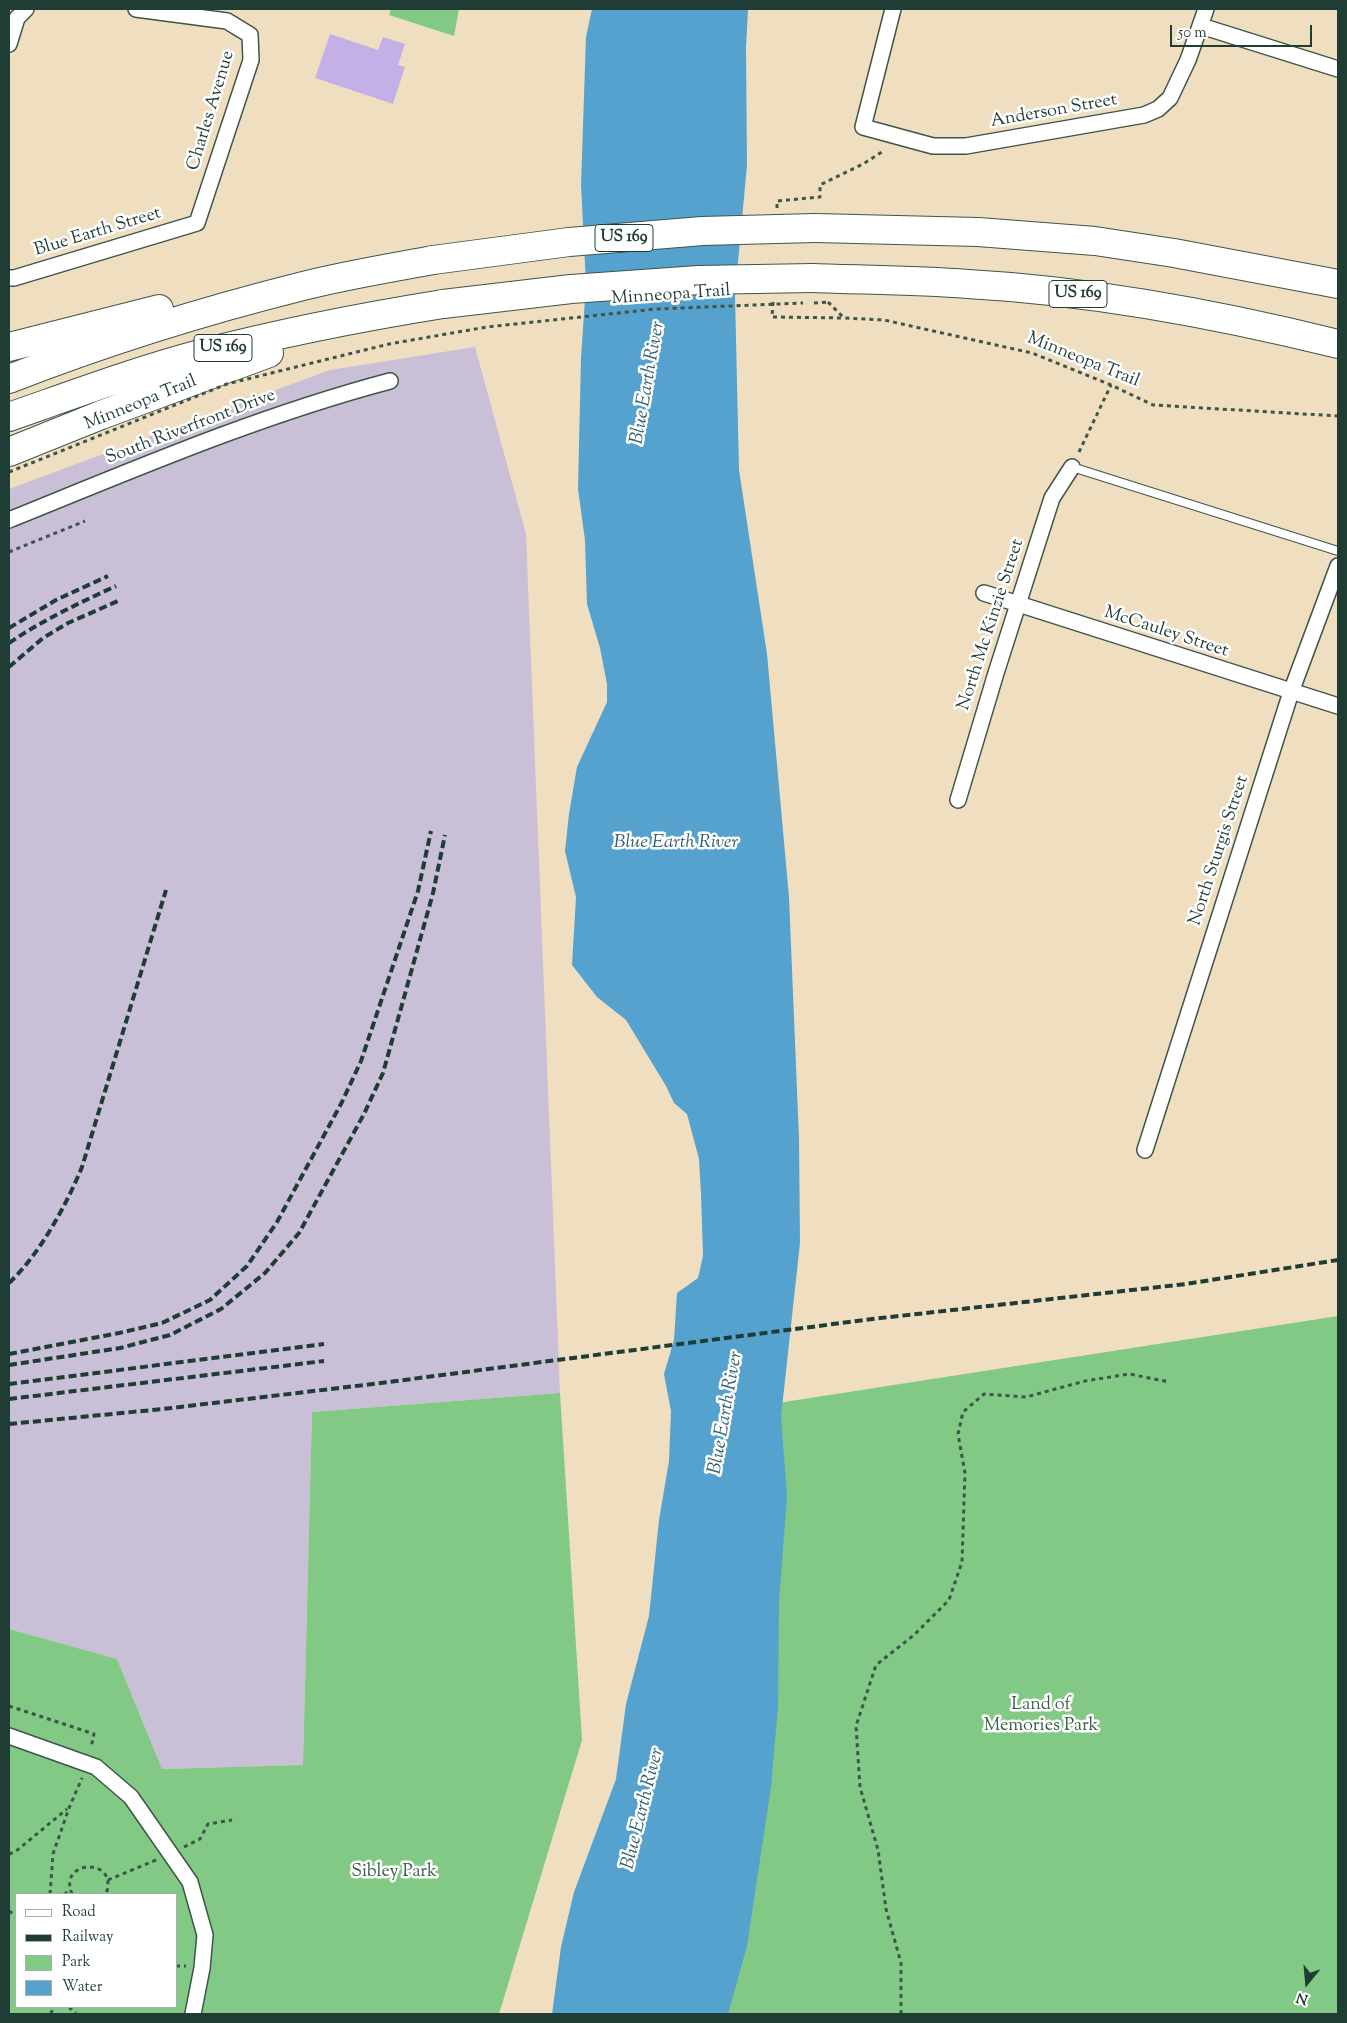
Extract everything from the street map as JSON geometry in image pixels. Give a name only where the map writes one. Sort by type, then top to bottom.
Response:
[{"type":"highway","name":"US 169","points":[[9,379],[93,348],[172,322],[303,286],[434,260],[569,242],[702,231],[815,228],[978,232],[1095,241],[1174,253],[1338,284]]},
{"type":"highway","name":"US 169","points":[[9,417],[87,389],[199,354],[285,333],[443,304],[571,289],[699,280],[813,278],[969,284],[1088,295],[1258,324],[1338,344]]},
{"type":"highway","points":[[9,347],[156,310],[303,286]]},
{"type":"highway","points":[[9,452],[110,412],[377,315]]},
{"type":"street","points":[[9,44],[17,18],[26,9]]},
{"type":"street","name":"Charles Avenue","points":[[136,9],[227,21],[250,35],[251,60],[197,223]]},
{"type":"street","name":"Anderson Street","points":[[893,9],[863,126],[933,146],[966,146],[1144,115],[1158,109],[1170,98],[1188,60],[1206,9]]},
{"type":"street","points":[[1201,26],[1338,69]]},
{"type":"street","name":"Blue Earth Street","points":[[9,278],[197,223]]},
{"type":"street","name":"South Riverfront Drive","points":[[9,520],[232,430],[326,398],[390,381]]},
{"type":"street","name":"North Mc Kinzie Street","points":[[958,800],[1052,498],[1072,467]]},
{"type":"street","name":"North Sturgis Street","points":[[1145,1150],[1291,692],[1338,566]]},
{"type":"street","name":"McCauley Street","points":[[984,593],[1338,706]]},
{"type":"street","points":[[9,1736],[96,1767],[131,1797],[190,1882],[206,1935],[193,2014]]},
{"type":"lane","points":[[1072,467],[1338,551]]},
{"type":"path","points":[[777,201],[820,197],[820,184],[864,164]]},
{"type":"path","name":"Minneopa Trail","points":[[9,472],[227,384],[389,344],[487,327],[656,309],[828,302],[844,318],[884,320],[1032,352],[1111,385],[1152,405],[1338,416]]},
{"type":"path","points":[[772,317],[844,318]]},
{"type":"path","points":[[1072,467],[1111,385]]},
{"type":"path","points":[[9,552],[85,521]]},
{"type":"path","points":[[901,2014],[901,1963],[886,1909],[878,1850],[860,1787],[856,1726],[876,1665],[914,1635],[950,1600],[962,1562],[965,1473],[958,1434],[963,1412],[984,1394],[1026,1397],[1085,1381],[1130,1374],[1170,1382]]},
{"type":"path","points":[[9,1706],[94,1734],[89,1763],[69,1808],[53,1854],[50,1893]]},
{"type":"path","points":[[9,1854],[15,1852],[69,1808]]},
{"type":"path","points":[[72,1893],[71,1880],[74,1874],[84,1867],[90,1866],[96,1867],[105,1875],[109,1887],[106,1893]]},
{"type":"shaded area","points":[[475,347],[526,534],[560,1393],[312,1412],[303,1765],[162,1769],[117,1659],[9,1629],[9,489],[330,370]]},
{"type":"green space","points":[[391,9],[459,9],[454,36],[389,15]]},
{"type":"green space","name":"Land of Memories Park","points":[[1338,1316],[1338,2014],[723,2014],[765,1405]]},
{"type":"green space","name":"Sibley Park","points":[[560,1393],[582,1740],[499,2014],[9,2014],[9,1629],[117,1659],[162,1769],[303,1765],[312,1412]]},
{"type":"water","name":"Blue Earth River","points":[[592,9],[748,9],[746,48],[747,165],[735,295],[739,470],[767,654],[789,897],[799,1138],[800,1243],[781,1417],[787,1496],[779,1602],[778,1707],[771,1787],[747,1946],[728,2014],[552,2014],[561,1947],[574,1892],[616,1779],[626,1704],[649,1616],[659,1520],[669,1461],[671,1411],[664,1374],[674,1340],[677,1293],[698,1278],[703,1256],[699,1159],[687,1114],[674,1103],[666,1086],[626,1020],[597,997],[572,965],[576,897],[565,851],[569,814],[577,767],[607,702],[607,684],[600,648],[587,604],[585,540],[578,489],[581,358],[586,284],[581,185],[586,37]]},
{"type":"building","points":[[330,34],[378,50],[383,37],[405,44],[398,65],[405,67],[393,104],[315,78]]},
{"type":"railway","points":[[9,628],[56,600],[108,576]]},
{"type":"railway","points":[[9,643],[48,619],[116,586]]},
{"type":"railway","points":[[9,667],[43,638],[68,623],[118,601]]},
{"type":"railway","points":[[9,1354],[162,1323],[210,1300],[247,1266],[277,1222],[342,1102],[361,1061],[418,891],[431,831]]},
{"type":"railway","points":[[9,1365],[120,1348],[170,1335],[221,1309],[265,1273],[299,1233],[364,1114],[383,1073],[433,893],[445,835]]},
{"type":"railway","points":[[9,1283],[31,1259],[51,1229],[82,1167],[166,890]]},
{"type":"railway","points":[[9,1424],[163,1409],[381,1383],[872,1319],[1186,1284],[1338,1260]]},
{"type":"railway","points":[[9,1384],[324,1344]]},
{"type":"railway","points":[[9,1399],[324,1361]]}]
